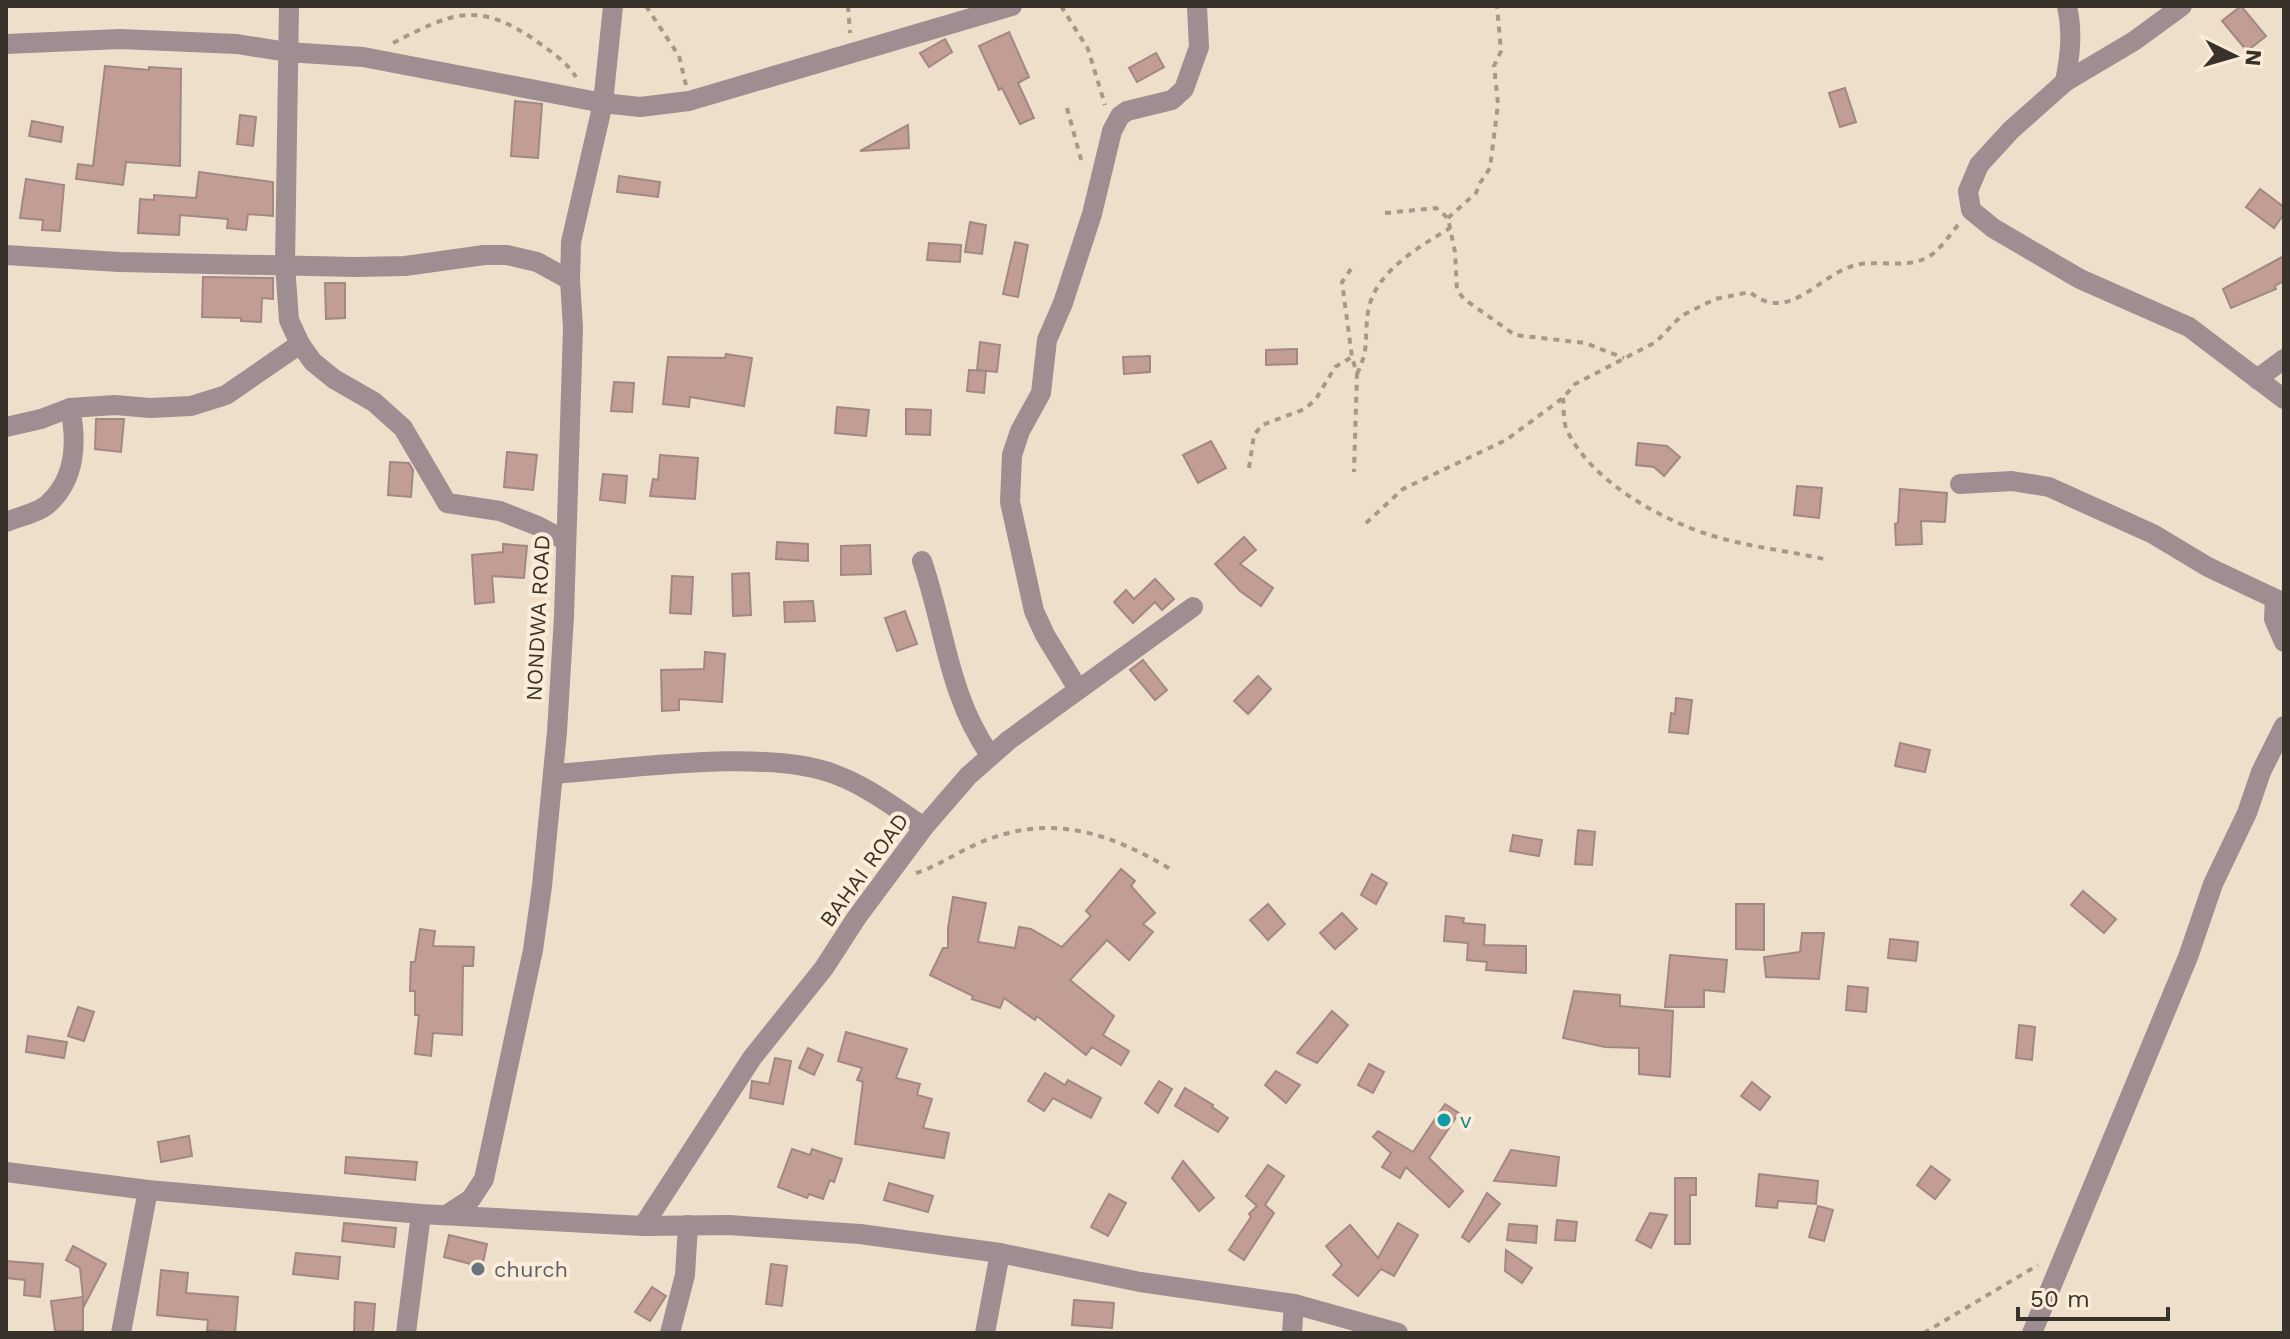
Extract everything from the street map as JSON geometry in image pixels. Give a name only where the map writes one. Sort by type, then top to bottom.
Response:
[{"type":"street","points":[[275,6],[287,42]]},
{"type":"street","points":[[289,6],[285,265],[289,320],[300,344],[313,362],[334,379],[374,402],[403,428],[447,503],[500,511],[566,541]]},
{"type":"street","name":"NONDWA ROAD","points":[[448,1214],[471,1199],[484,1179],[533,950],[553,774],[564,616],[573,328],[571,242],[613,6]]},
{"type":"street","points":[[6,44],[120,39],[237,44],[287,42],[596,102],[640,107],[689,101],[1012,6]]},
{"type":"street","points":[[1078,689],[1034,611],[1010,502],[1012,455],[1020,431],[1041,393],[1047,340],[1063,303],[1092,214],[1112,131],[1127,111],[1172,100],[1184,89],[1199,47],[1197,6]]},
{"type":"street","points":[[2065,82],[2071,50],[2067,6]]},
{"type":"street","points":[[2182,6],[2134,41],[2065,82],[2011,130],[1979,165],[1968,191],[1971,210],[1993,228],[2080,279],[2189,327],[2284,399]]},
{"type":"street","points":[[6,255],[119,262],[405,266],[484,255],[507,255],[537,262],[570,280]]},
{"type":"street","points":[[6,427],[70,408],[191,406],[226,395],[300,344]]},
{"type":"street","points":[[2257,379],[2284,359]]},
{"type":"street","points":[[6,522],[47,505],[66,479],[73,458],[75,434],[70,408]]},
{"type":"street","points":[[1960,484],[2012,481],[2049,487],[2153,534],[2208,567],[2279,601],[2274,619],[2284,642]]},
{"type":"street","points":[[922,561],[951,675],[973,731],[990,755]]},
{"type":"street","name":"BAHAI ROAD","points":[[643,1226],[752,1058],[824,968],[924,827],[968,776],[990,755],[1193,607]]},
{"type":"street","points":[[2032,1333],[2188,957],[2213,884],[2284,726]]},
{"type":"street","points":[[553,774],[727,762],[773,762],[833,773],[865,789],[924,827]]},
{"type":"street","points":[[6,1172],[148,1190],[421,1214],[643,1226],[729,1225],[860,1234],[1000,1253],[1140,1282],[1294,1304],[1398,1333]]},
{"type":"street","points":[[121,1333],[148,1190]]},
{"type":"street","points":[[406,1333],[421,1214]]},
{"type":"street","points":[[670,1333],[685,1275],[688,1225]]},
{"type":"street","points":[[985,1333],[1000,1253]]},
{"type":"street","points":[[1292,1333],[1294,1304]]},
{"type":"path","points":[[489,6],[489,15]]},
{"type":"path","points":[[646,6],[679,56],[689,101]]},
{"type":"path","points":[[848,6],[849,31],[855,50]]},
{"type":"path","points":[[1061,6],[1088,49],[1112,131]]},
{"type":"path","points":[[1448,218],[1476,193],[1490,168],[1498,104],[1494,66],[1501,51],[1497,6]]},
{"type":"path","points":[[363,57],[443,17],[466,13],[489,15],[526,34],[557,56],[596,102]]},
{"type":"path","points":[[1385,213],[1436,208],[1448,218],[1457,290],[1464,299],[1515,335],[1585,343],[1624,358]]},
{"type":"path","points":[[1366,523],[1403,489],[1506,440],[1563,398],[1575,384],[1656,342],[1681,316],[1715,299],[1750,292],[1766,303],[1782,303],[1800,297],[1859,264],[1923,260],[1935,252],[1971,210]]},
{"type":"path","points":[[1357,374],[1367,347],[1370,299],[1377,288],[1404,258],[1450,228]]},
{"type":"path","points":[[1351,269],[1342,282],[1357,374],[1354,472]]},
{"type":"path","points":[[1249,468],[1254,435],[1262,425],[1305,409],[1316,399],[1335,367],[1352,357]]},
{"type":"path","points":[[1563,398],[1565,426],[1574,441],[1595,468],[1625,494],[1710,536],[1824,559]]},
{"type":"path","points":[[880,887],[933,867],[977,844],[1022,830],[1072,828],[1136,848],[1172,870]]},
{"type":"path","points":[[1924,1333],[2068,1246]]},
{"type":"building","points":[[2241,6],[2266,36],[2247,51],[2222,21]]},
{"type":"building","points":[[1009,32],[1029,77],[1018,83],[1034,118],[1020,124],[1002,88],[999,90],[979,46]]},
{"type":"building","points":[[945,39],[952,52],[929,67],[920,53]]},
{"type":"building","points":[[1156,53],[1164,67],[1137,82],[1129,68]]},
{"type":"building","points":[[105,66],[181,69],[180,166],[126,162],[123,185],[76,179],[78,164],[93,166]]},
{"type":"building","points":[[1845,88],[1856,122],[1840,127],[1829,93]]},
{"type":"building","points":[[515,101],[542,104],[538,158],[511,156]]},
{"type":"building","points":[[240,115],[256,117],[253,146],[237,144]]},
{"type":"building","points":[[32,121],[63,127],[61,142],[29,136]]},
{"type":"building","points":[[908,125],[909,148],[860,151]]},
{"type":"building","points":[[199,172],[273,182],[273,216],[248,214],[246,230],[227,228],[228,219],[180,215],[179,235],[138,233],[140,199],[154,200],[154,195],[196,198]]},
{"type":"building","points":[[619,176],[660,182],[658,197],[617,192]]},
{"type":"building","points":[[26,179],[64,185],[60,231],[42,230],[43,220],[20,218]]},
{"type":"building","points":[[2260,189],[2284,207],[2284,214],[2274,228],[2246,207]]},
{"type":"building","points":[[970,222],[986,225],[982,254],[965,252]]},
{"type":"building","points":[[1015,242],[1028,245],[1018,297],[1003,294]]},
{"type":"building","points":[[929,243],[961,245],[960,262],[927,260]]},
{"type":"building","points":[[2284,256],[2284,281],[2275,286],[2276,289],[2231,308],[2223,289]]},
{"type":"building","points":[[203,277],[273,278],[273,299],[262,298],[261,322],[202,317]]},
{"type":"building","points":[[325,283],[345,283],[345,318],[326,319]]},
{"type":"building","points":[[980,342],[1000,345],[997,372],[977,370]]},
{"type":"building","points":[[1297,349],[1297,364],[1266,365],[1266,350]]},
{"type":"building","points":[[726,354],[752,358],[744,406],[690,397],[689,407],[663,404],[668,357],[725,358]]},
{"type":"building","points":[[1150,356],[1150,372],[1124,374],[1123,357]]},
{"type":"building","points":[[969,370],[986,371],[984,393],[967,391]]},
{"type":"building","points":[[614,382],[634,383],[632,412],[611,411]]},
{"type":"building","points":[[837,407],[869,410],[866,436],[835,433]]},
{"type":"building","points":[[906,409],[931,410],[930,435],[906,434]]},
{"type":"building","points":[[96,419],[124,419],[121,452],[95,449]]},
{"type":"building","points":[[1211,441],[1226,468],[1198,483],[1183,455]]},
{"type":"building","points":[[1638,443],[1667,446],[1680,457],[1664,476],[1654,467],[1636,465]]},
{"type":"building","points":[[507,452],[537,455],[533,490],[504,487]]},
{"type":"building","points":[[660,455],[698,458],[695,499],[650,496],[653,479],[658,480]]},
{"type":"building","points":[[390,462],[409,463],[413,470],[411,497],[388,495]]},
{"type":"building","points":[[603,474],[627,476],[625,503],[600,500]]},
{"type":"building","points":[[1797,486],[1822,488],[1819,518],[1794,515]]},
{"type":"building","points":[[1900,489],[1947,493],[1945,522],[1921,521],[1922,544],[1896,545],[1895,524],[1898,523]]},
{"type":"building","points":[[1244,537],[1256,550],[1240,564],[1273,588],[1261,606],[1240,591],[1215,564]]},
{"type":"building","points":[[777,542],[808,544],[808,561],[776,559]]},
{"type":"building","points":[[503,544],[527,546],[524,578],[492,576],[494,602],[475,604],[472,555],[503,552]]},
{"type":"building","points":[[870,545],[871,574],[841,575],[841,546]]},
{"type":"building","points":[[749,573],[751,615],[733,616],[732,574]]},
{"type":"building","points":[[672,576],[693,577],[691,614],[670,613]]},
{"type":"building","points":[[1155,579],[1174,599],[1162,610],[1155,602],[1133,623],[1114,602],[1126,590],[1134,599]]},
{"type":"building","points":[[813,601],[815,621],[785,622],[784,602]]},
{"type":"building","points":[[905,611],[917,644],[897,651],[885,618]]},
{"type":"building","points":[[705,652],[725,654],[722,702],[679,699],[679,710],[662,711],[661,670],[704,669]]},
{"type":"building","points":[[1143,660],[1167,690],[1155,700],[1130,670]]},
{"type":"building","points":[[1258,676],[1271,689],[1248,714],[1234,701]]},
{"type":"building","points":[[1676,698],[1692,700],[1688,734],[1669,732]]},
{"type":"building","points":[[1900,743],[1930,750],[1925,772],[1895,766]]},
{"type":"building","points":[[1578,830],[1595,832],[1592,865],[1575,864]]},
{"type":"building","points":[[1513,835],[1542,840],[1539,856],[1510,851]]},
{"type":"building","points":[[1121,869],[1135,881],[1131,886],[1155,913],[1143,924],[1153,932],[1129,960],[1107,940],[1070,980],[1114,1016],[1103,1035],[1129,1051],[1121,1065],[1092,1047],[1086,1055],[1037,1016],[1035,1020],[1004,998],[1000,1008],[972,999],[973,996],[930,975],[943,948],[948,948],[953,897],[986,903],[978,942],[1015,948],[1019,927],[1031,929],[1062,947],[1091,916],[1086,911]]},
{"type":"building","points":[[1372,874],[1387,883],[1376,904],[1361,895]]},
{"type":"building","points":[[2083,891],[2116,919],[2104,933],[2071,905]]},
{"type":"building","points":[[1268,904],[1285,924],[1268,940],[1250,920]]},
{"type":"building","points":[[1736,904],[1764,904],[1764,950],[1736,949]]},
{"type":"building","points":[[1342,913],[1357,929],[1335,949],[1320,933]]},
{"type":"building","points":[[1446,916],[1464,918],[1463,923],[1485,925],[1484,945],[1526,946],[1526,973],[1486,970],[1487,962],[1467,960],[1468,943],[1444,941]]},
{"type":"building","points":[[420,929],[435,931],[433,946],[474,947],[473,966],[463,966],[462,1035],[433,1033],[431,1056],[415,1054],[419,1015],[415,1015],[415,991],[410,991],[411,962],[415,962]]},
{"type":"building","points":[[1802,933],[1824,933],[1819,979],[1766,977],[1764,957],[1800,952]]},
{"type":"building","points":[[1890,939],[1918,942],[1916,961],[1888,958]]},
{"type":"building","points":[[1670,955],[1727,960],[1724,992],[1704,990],[1704,1007],[1665,1007]]},
{"type":"building","points":[[1848,986],[1868,988],[1866,1012],[1846,1010]]},
{"type":"building","points":[[1574,991],[1620,995],[1620,1006],[1673,1011],[1670,1077],[1639,1074],[1639,1048],[1605,1047],[1563,1038]]},
{"type":"building","points":[[78,1007],[94,1012],[84,1041],[68,1036]]},
{"type":"building","points":[[1332,1011],[1348,1025],[1317,1063],[1297,1053]]},
{"type":"building","points":[[2019,1025],[2035,1027],[2032,1060],[2016,1058]]},
{"type":"building","points":[[846,1032],[907,1049],[896,1078],[920,1084],[917,1095],[932,1099],[923,1128],[949,1133],[944,1158],[855,1144],[863,1082],[857,1080],[862,1068],[838,1061]]},
{"type":"building","points":[[28,1036],[67,1042],[64,1058],[26,1052]]},
{"type":"building","points":[[808,1048],[823,1055],[814,1075],[799,1068]]},
{"type":"building","points":[[775,1058],[791,1061],[783,1104],[750,1098],[752,1081],[769,1084]]},
{"type":"building","points":[[1369,1064],[1384,1072],[1373,1093],[1358,1085]]},
{"type":"building","points":[[1276,1071],[1300,1085],[1286,1103],[1265,1085]]},
{"type":"building","points":[[1045,1073],[1065,1085],[1068,1080],[1101,1098],[1091,1118],[1053,1098],[1044,1111],[1028,1101]]},
{"type":"building","points":[[1159,1081],[1172,1089],[1158,1113],[1145,1103]]},
{"type":"building","points":[[1752,1082],[1770,1097],[1760,1110],[1741,1096]]},
{"type":"building","points":[[1185,1088],[1228,1118],[1218,1132],[1175,1106]]},
{"type":"building","points":[[1445,1104],[1459,1113],[1429,1158],[1463,1191],[1449,1207],[1406,1167],[1400,1178],[1382,1167],[1391,1153],[1373,1137],[1378,1131],[1413,1152]]},
{"type":"building","points":[[189,1136],[192,1156],[161,1162],[158,1142]]},
{"type":"building","points":[[792,1149],[810,1155],[812,1149],[842,1159],[834,1182],[830,1180],[823,1199],[809,1194],[807,1198],[778,1187]]},
{"type":"building","points":[[1511,1150],[1559,1157],[1556,1186],[1494,1181]]},
{"type":"building","points":[[346,1157],[417,1162],[415,1180],[345,1173]]},
{"type":"building","points":[[1183,1161],[1214,1198],[1199,1211],[1172,1178]]},
{"type":"building","points":[[1268,1165],[1284,1176],[1265,1205],[1274,1213],[1244,1260],[1229,1250],[1251,1217],[1249,1214],[1257,1206],[1246,1196]]},
{"type":"building","points":[[1931,1166],[1950,1180],[1935,1199],[1917,1185]]},
{"type":"building","points":[[1759,1174],[1818,1181],[1816,1204],[1778,1201],[1777,1208],[1756,1206]]},
{"type":"building","points":[[1675,1178],[1696,1178],[1696,1195],[1690,1195],[1690,1244],[1675,1244]]},
{"type":"building","points":[[889,1183],[933,1196],[928,1212],[884,1200]]},
{"type":"building","points":[[1487,1193],[1500,1204],[1469,1242],[1462,1237]]},
{"type":"building","points":[[1109,1194],[1126,1203],[1108,1236],[1091,1227]]},
{"type":"building","points":[[1818,1206],[1833,1210],[1824,1241],[1809,1237]]},
{"type":"building","points":[[1650,1213],[1667,1215],[1651,1248],[1636,1240]]},
{"type":"building","points":[[1557,1220],[1577,1222],[1575,1241],[1555,1240]]},
{"type":"building","points":[[344,1223],[396,1228],[394,1247],[342,1241]]},
{"type":"building","points":[[1398,1223],[1418,1235],[1394,1276],[1381,1269],[1358,1296],[1333,1275],[1342,1265],[1326,1246],[1350,1225],[1378,1258]]},
{"type":"building","points":[[1509,1224],[1537,1226],[1536,1243],[1507,1240]]},
{"type":"building","points":[[449,1235],[487,1244],[482,1267],[444,1257]]},
{"type":"building","points":[[73,1246],[106,1264],[84,1306],[83,1299],[83,1331],[55,1331],[51,1301],[83,1297],[80,1268],[66,1260]]},
{"type":"building","points":[[1506,1250],[1532,1268],[1522,1283],[1505,1271]]},
{"type":"building","points":[[296,1253],[340,1257],[338,1279],[293,1274]]},
{"type":"building","points":[[6,1261],[43,1264],[40,1297],[24,1295],[25,1280],[6,1278]]},
{"type":"building","points":[[771,1264],[787,1266],[782,1306],[766,1304]]},
{"type":"building","points":[[161,1270],[188,1273],[186,1293],[238,1297],[235,1333],[207,1330],[208,1320],[157,1315]]},
{"type":"building","points":[[652,1287],[666,1296],[650,1321],[635,1312]]},
{"type":"building","points":[[1074,1300],[1114,1303],[1112,1328],[1072,1325]]},
{"type":"building","points":[[355,1302],[375,1304],[373,1333],[354,1333]]},
{"type":"place","name":"v","points":[[1444,1120]]},
{"type":"place","name":"church","points":[[478,1269]]}]
